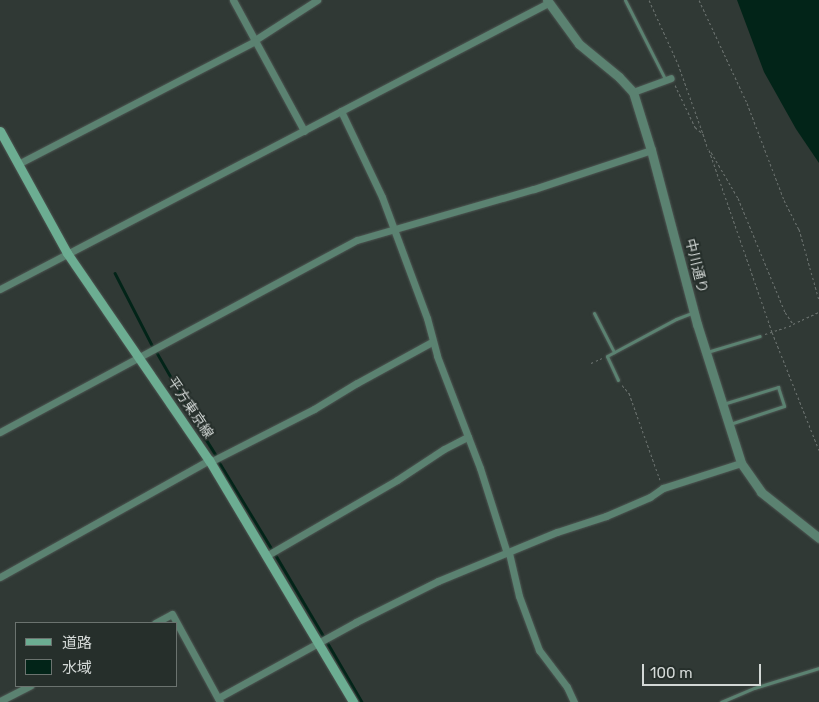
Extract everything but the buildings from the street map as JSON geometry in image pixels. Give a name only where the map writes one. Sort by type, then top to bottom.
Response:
[{"type":"main road","name":"平方東京線","points":[[0,132],[67,253],[210,461],[353,702]]},
{"type":"street","points":[[233,0],[304,131]]},
{"type":"street","points":[[18,164],[255,41],[317,0]]},
{"type":"street","points":[[0,289],[548,2]]},
{"type":"street","name":"中川通り","points":[[548,2],[579,44],[619,77],[633,92],[651,150],[694,313],[741,463],[761,492],[819,538]]},
{"type":"street","points":[[633,92],[670,80]]},
{"type":"street","points":[[341,111],[361,150],[394,229],[427,318],[432,342],[483,476],[508,553],[519,596],[539,650],[567,687],[574,702]]},
{"type":"street","points":[[0,432],[348,244],[534,189],[651,150]]},
{"type":"street","points":[[0,577],[210,461],[314,409],[357,382],[432,342]]},
{"type":"street","points":[[266,556],[335,513],[397,480],[444,449],[468,437]]},
{"type":"street","points":[[178,625],[219,700],[317,644],[438,581],[557,532],[606,516],[650,497],[663,488],[741,463]]},
{"type":"street","points":[[157,622],[172,614],[176,622]]},
{"type":"street","points":[[0,701],[28,687]]},
{"type":"lane","points":[[625,0],[670,80]]},
{"type":"lane","points":[[594,313],[614,352]]},
{"type":"lane","points":[[618,380],[607,356],[694,313]]},
{"type":"lane","points":[[707,352],[760,336]]},
{"type":"lane","points":[[722,404],[778,387],[784,406],[728,425]]},
{"type":"lane","points":[[722,702],[754,688],[819,668]]},
{"type":"path","points":[[649,0],[678,64],[772,332],[819,450]]},
{"type":"path","points":[[699,0],[747,103],[784,200],[799,229],[819,300]]},
{"type":"path","points":[[670,80],[695,127],[703,134]]},
{"type":"path","points":[[709,150],[717,160],[738,198],[785,312],[793,324]]},
{"type":"path","points":[[769,333],[819,312]]},
{"type":"path","points":[[591,363],[607,356]]},
{"type":"path","points":[[618,380],[629,393],[663,488]]},
{"type":"water","points":[[737,0],[819,0],[819,163],[796,129],[764,72]]},
{"type":"waterway","points":[[115,273],[153,347]]},
{"type":"waterway","points":[[156,351],[187,409],[216,455]]},
{"type":"waterway","points":[[219,462],[272,549]]},
{"type":"waterway","points":[[275,554],[324,637]]},
{"type":"waterway","points":[[327,642],[362,702]]}]
